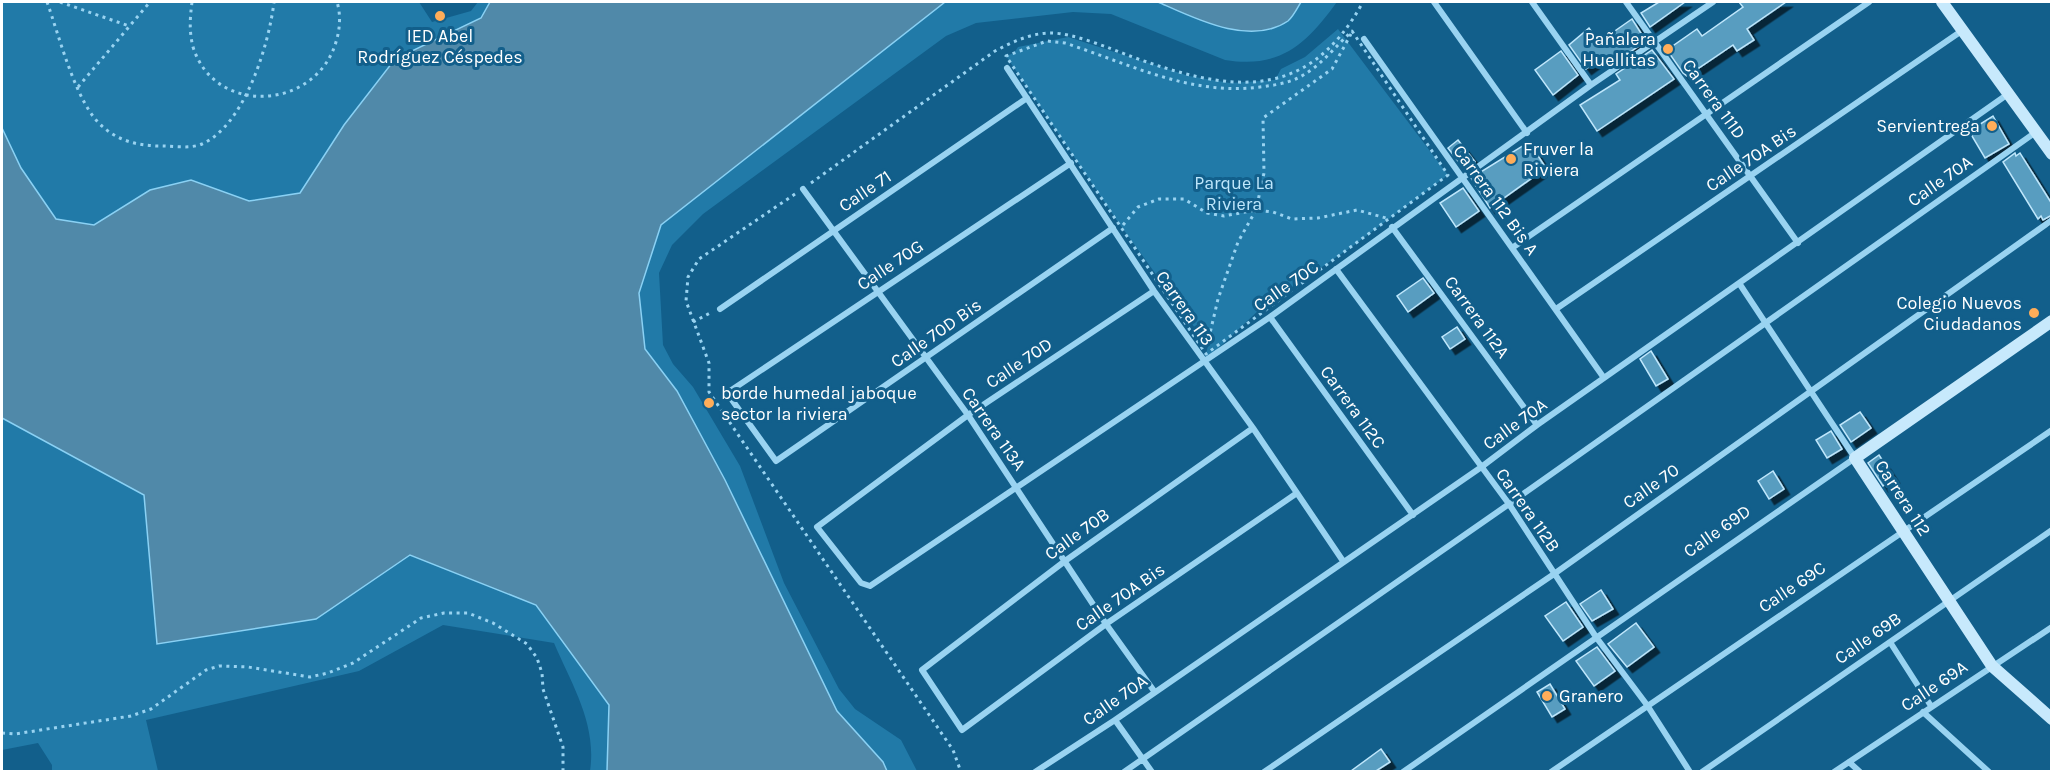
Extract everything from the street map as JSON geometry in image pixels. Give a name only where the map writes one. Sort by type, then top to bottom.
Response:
[{"type":"street","points":[[1434,2],[1527,133]]},
{"type":"street","points":[[1532,2],[1591,85]]},
{"type":"street","name":"Carrera 111D","points":[[1626,2],[1752,175],[1798,243]]},
{"type":"street","name":"Calle 70C","points":[[870,586],[1270,317],[1591,85],[1713,2]]},
{"type":"street","points":[[1512,248],[1869,2]]},
{"type":"street","points":[[1942,2],[2052,154]]},
{"type":"street","name":"Calle 70A Bis","points":[[1556,309],[1963,30]]},
{"type":"street","name":"Carrera 112 Bis A","points":[[1364,39],[1604,378]]},
{"type":"street","name":"Carrera 113","points":[[1007,68],[1154,291],[1343,561]]},
{"type":"street","name":"Calle 70A","points":[[1035,771],[1115,720],[1480,468],[1537,425],[2008,94]]},
{"type":"street","name":"Calle 71","points":[[720,309],[1027,98]]},
{"type":"street","name":"Calle 70A","points":[[1124,771],[1509,504],[1765,321],[2036,132]]},
{"type":"street","name":"Calle 70G","points":[[776,461],[727,393],[1071,163]]},
{"type":"street","name":"Carrera 113A","points":[[803,189],[968,415],[1106,624],[1154,691]]},
{"type":"street","name":"Calle 70","points":[[1264,771],[1554,574],[2052,220]]},
{"type":"street","name":"Carrera 112A","points":[[1392,227],[1537,425]]},
{"type":"street","name":"Calle 70D Bis","points":[[776,461],[1115,231]]},
{"type":"street","name":"Carrera 112B","points":[[1336,269],[1480,468],[1509,504],[1596,637],[1647,705],[1690,771]]},
{"type":"street","name":"Carrera 112","points":[[1739,284],[1992,666],[2052,719]]},
{"type":"street","name":"Calle 70D","points":[[870,586],[861,582],[817,527],[968,415],[1154,291]]},
{"type":"street","name":"Carrera 112C","points":[[1270,317],[1413,514]]},
{"type":"street","name":"Calle 69D","points":[[1404,771],[2052,321]]},
{"type":"street","name":"Calle 70B","points":[[962,730],[922,670],[1065,561],[1252,428]]},
{"type":"street","name":"Calle 69C","points":[[1551,771],[2052,430]]},
{"type":"street","name":"Calle 70A Bis","points":[[962,730],[1106,624],[1297,493]]},
{"type":"street","name":"Calle 69B","points":[[1702,771],[2052,530]]},
{"type":"street","name":"Calle 69A","points":[[1834,771],[2052,627]]},
{"type":"street","points":[[1890,642],[1931,706]]},
{"type":"street","points":[[1923,712],[1989,771]]},
{"type":"street","points":[[1115,720],[1152,771]]},
{"type":"street","points":[[1849,762],[1860,771]]},
{"type":"path","points":[[47,2],[78,87],[92,115],[102,126],[124,140],[146,146],[192,146],[209,140],[235,112],[245,95],[267,39],[274,2]]},
{"type":"path","points":[[60,2],[129,26]]},
{"type":"path","points":[[78,87],[150,2]]},
{"type":"path","points":[[192,2],[189,25],[198,56],[206,70],[224,86],[245,95],[272,97],[296,90],[317,76],[332,55],[339,30],[337,2]]},
{"type":"path","points":[[961,771],[953,750],[709,393],[709,363],[686,301],[688,277],[699,259],[803,189],[995,51],[1024,36],[1052,33],[1103,46],[1182,75],[1230,83],[1267,83],[1303,69],[1337,41],[1364,2]]},
{"type":"path","points":[[1204,362],[1218,299],[1238,242],[1256,210],[1264,173],[1263,118],[1332,69],[1352,31]]},
{"type":"path","points":[[1206,354],[1448,175],[1352,31]]},
{"type":"path","points":[[1206,354],[1006,57],[1047,41],[1065,43],[1176,83],[1212,89],[1238,90],[1282,84],[1306,74],[1352,31]]},
{"type":"path","points":[[1115,231],[1122,227],[1138,207],[1159,199],[1184,199],[1207,213],[1224,216],[1256,210],[1273,212],[1292,219],[1318,218],[1357,210],[1399,222]]},
{"type":"path","points":[[693,322],[720,309]]},
{"type":"path","points":[[2,733],[15,734],[131,717],[151,709],[206,670],[219,666],[248,667],[310,677],[352,663],[421,618],[444,613],[468,613],[494,623],[527,644],[537,658],[542,673],[543,689],[563,747],[563,771]]},
{"type":"green space","points":[[2,2],[419,2],[432,22],[471,11],[478,2],[1337,2],[1314,30],[1290,50],[1262,61],[1245,62],[1225,60],[1111,14],[1073,12],[976,23],[946,36],[703,214],[672,245],[659,273],[663,345],[673,364],[693,387],[740,466],[784,583],[839,689],[855,709],[901,740],[917,771],[590,771],[590,737],[586,721],[554,643],[443,625],[359,671],[146,720],[158,771],[52,771],[52,765],[38,743],[2,750]]},
{"type":"green space","name":"Parque La Riviera","points":[[1338,29],[1448,175],[1350,248],[1261,308],[1204,362],[1208,346],[1118,222],[1006,56],[1014,53],[1018,47],[1068,37],[1189,76],[1230,83],[1275,80],[1281,69],[1305,57]]},
{"type":"shaded area","points":[[490,2],[945,2],[661,225],[639,293],[645,349],[677,391],[725,480],[837,711],[883,762],[887,771],[607,771],[609,705],[536,605],[410,555],[316,619],[157,644],[144,495],[2,418],[2,128],[21,168],[56,219],[94,225],[150,190],[191,180],[249,201],[300,193],[344,125],[395,59],[481,18]]},
{"type":"shaded area","points":[[1158,2],[1301,2],[1288,21],[1273,28],[1240,31],[1205,22]]},
{"type":"building","points":[[1659,2],[1685,2],[1650,27],[1641,13]]},
{"type":"building","points":[[1739,2],[1786,2],[1747,29],[1754,40],[1737,51],[1733,45],[1687,76],[1667,50],[1697,29],[1702,36],[1743,7]]},
{"type":"building","points":[[1632,19],[1646,41],[1610,66],[1604,56],[1586,69],[1569,45],[1589,28],[1599,42]]},
{"type":"building","points":[[1652,50],[1674,79],[1597,131],[1580,105],[1620,80],[1616,74]]},
{"type":"building","points":[[1561,51],[1578,75],[1553,95],[1535,70]]},
{"type":"building","points":[[1993,116],[2009,144],[1985,158],[1969,131]]},
{"type":"building","points":[[1458,140],[1475,162],[1465,170],[1448,148]]},
{"type":"building","points":[[1529,142],[1546,168],[1490,208],[1471,178]]},
{"type":"building","points":[[2015,153],[2016,156],[2020,153],[2052,204],[2052,215],[2043,220],[2041,216],[2038,219],[2003,162]]},
{"type":"building","points":[[1463,188],[1479,211],[1456,227],[1440,203]]},
{"type":"building","points":[[1423,278],[1434,293],[1408,312],[1397,296]]},
{"type":"building","points":[[1457,327],[1465,339],[1450,349],[1442,337]]},
{"type":"building","points":[[1651,351],[1668,379],[1656,386],[1640,359]]},
{"type":"building","points":[[1860,412],[1871,428],[1851,442],[1840,425]]},
{"type":"building","points":[[1831,431],[1842,449],[1827,458],[1816,440]]},
{"type":"building","points":[[1879,455],[1894,478],[1883,486],[1868,463]]},
{"type":"building","points":[[1773,471],[1784,489],[1769,499],[1758,481]]},
{"type":"building","points":[[1601,590],[1613,609],[1592,621],[1580,604]]},
{"type":"building","points":[[1566,602],[1583,627],[1563,641],[1545,616]]},
{"type":"building","points":[[1636,623],[1654,647],[1627,667],[1608,644]]},
{"type":"building","points":[[1597,647],[1615,671],[1594,686],[1576,661]]},
{"type":"building","points":[[1550,684],[1565,709],[1552,717],[1537,692]]},
{"type":"building","points":[[1381,749],[1390,762],[1376,771],[1351,771]]},
{"type":"place","name":"IED Abel Rodríguez Céspedes","points":[[440,16]]},
{"type":"place","name":"Pañalera Huellitas","points":[[1668,49]]},
{"type":"place","name":"Servientrega","points":[[1992,126]]},
{"type":"place","name":"Fruver la Riviera","points":[[1511,159]]},
{"type":"place","name":"Colegio Nuevos Ciudadanos","points":[[2034,313]]},
{"type":"place","name":"borde humedal jaboque sector la riviera","points":[[709,403]]},
{"type":"place","name":"Granero","points":[[1547,696]]}]
